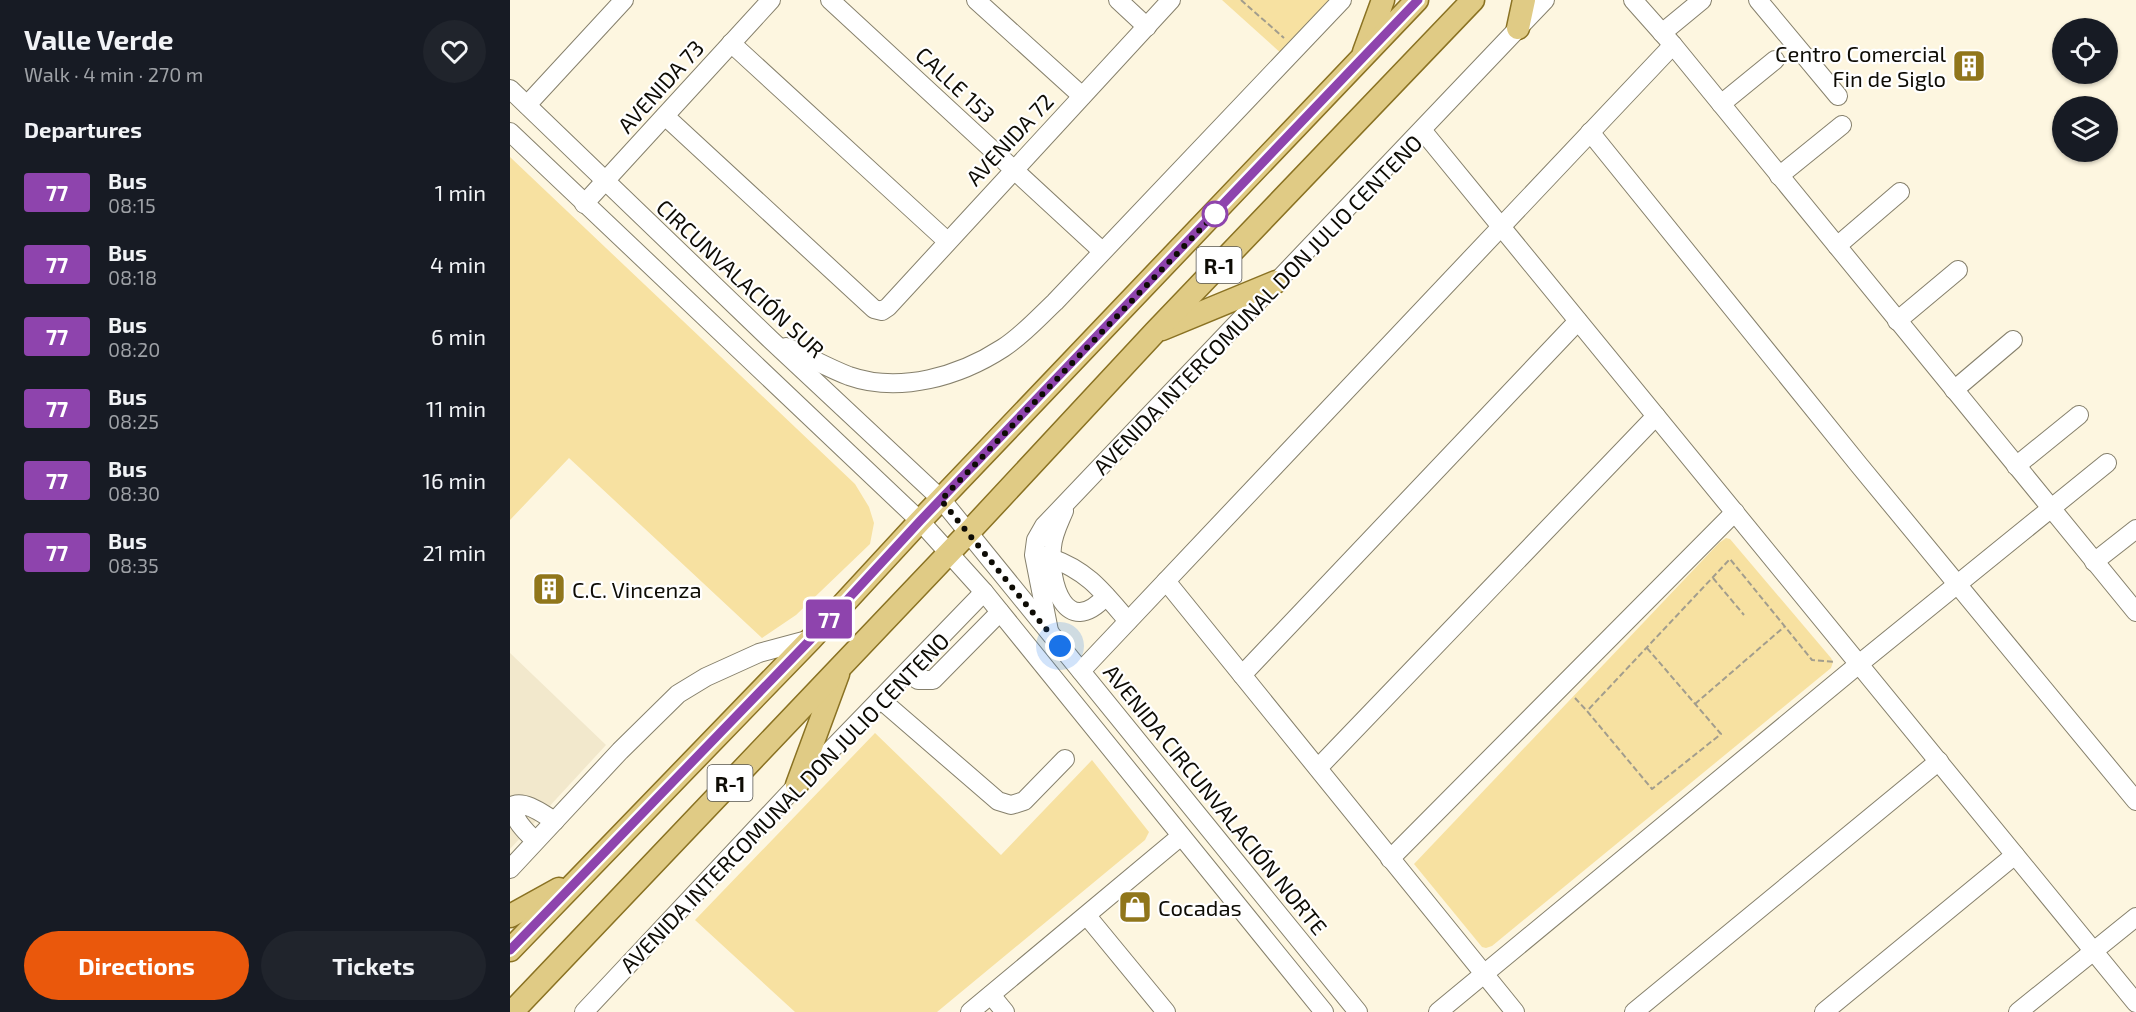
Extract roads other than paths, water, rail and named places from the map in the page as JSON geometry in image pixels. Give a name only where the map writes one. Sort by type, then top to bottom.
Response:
[{"type":"main road","points":[[1361,61],[1383,0]]},
{"type":"main road","name":"R-1","points":[[510,950],[811,639],[920,521],[1418,0]]},
{"type":"main road","name":"R-1","points":[[512,1012],[968,533],[1155,332],[1473,0]]},
{"type":"main road","points":[[1518,28],[1524,0]]},
{"type":"main road","points":[[1155,332],[1276,282]]},
{"type":"main road","points":[[797,785],[840,666]]},
{"type":"main road","points":[[510,916],[579,878]]},
{"type":"street","points":[[527,105],[624,0]]},
{"type":"street","name":"AVENIDA 73","points":[[584,204],[771,0]]},
{"type":"street","name":"CALLE 153","points":[[830,0],[1102,251]]},
{"type":"street","points":[[976,0],[1082,96]]},
{"type":"street","points":[[1118,0],[1147,27]]},
{"type":"street","name":"AVENIDA 72","points":[[665,116],[874,309],[882,311],[1172,0]]},
{"type":"street","points":[[771,340],[851,376],[890,384],[936,378],[972,366],[1005,347],[1055,302],[1342,0]]},
{"type":"street","name":"AVENIDA INTERCOMUNAL DON JULIO CENTENO","points":[[1048,629],[1035,555],[1036,540],[1044,526],[1545,0]]},
{"type":"street","points":[[1633,0],[2136,612]]},
{"type":"street","points":[[1081,671],[1590,132],[1702,0]]},
{"type":"street","points":[[1758,0],[1838,96]]},
{"type":"street","points":[[731,43],[947,242]]},
{"type":"street","points":[[1721,105],[1775,60]]},
{"type":"street","name":"CIRCUNVALACIÓN SUR","points":[[510,89],[941,500],[968,533]]},
{"type":"street","points":[[1779,176],[1842,125]]},
{"type":"street","points":[[1422,130],[2136,1003]]},
{"type":"street","points":[[510,132],[920,521],[984,592],[1323,1012]]},
{"type":"street","points":[[1590,132],[2136,801]]},
{"type":"street","points":[[1837,246],[1900,192]]},
{"type":"street","points":[[1898,321],[1958,270]]},
{"type":"street","points":[[1242,675],[1578,321]]},
{"type":"street","points":[[1954,390],[2013,340]]},
{"type":"street","points":[[2016,466],[2079,415]]},
{"type":"street","points":[[1318,768],[1656,416]]},
{"type":"street","points":[[1438,1012],[1859,664],[2107,463]]},
{"type":"street","points":[[1071,498],[1055,532],[1051,558],[1053,584],[1057,594],[1071,609],[1085,612],[1092,610],[1106,596]]},
{"type":"street","points":[[1390,859],[1735,512]]},
{"type":"street","points":[[2094,562],[2136,529]]},
{"type":"street","name":"AVENIDA CIRCUNVALACIÓN NORTE","points":[[968,533],[1358,1012]]},
{"type":"street","points":[[1051,558],[1071,565],[1083,573],[1128,621]]},
{"type":"street","points":[[1166,581],[1515,1012]]},
{"type":"street","name":"AVENIDA INTERCOMUNAL DON JULIO CENTENO","points":[[584,1012],[797,785],[984,592]]},
{"type":"street","points":[[1048,629],[1071,609]]},
{"type":"street","points":[[907,672],[918,680],[933,680],[1000,612]]},
{"type":"street","points":[[510,869],[620,751],[678,694],[706,677],[759,653],[811,639]]},
{"type":"street","points":[[880,699],[998,801],[1011,805],[1024,801],[1065,759]]},
{"type":"street","points":[[1634,1012],[1938,761]]},
{"type":"street","points":[[535,841],[518,821],[513,812],[514,805],[525,805],[555,821]]},
{"type":"street","points":[[970,1012],[1181,836]]},
{"type":"street","points":[[1824,1012],[2015,855]]},
{"type":"street","points":[[1087,916],[1166,1012]]},
{"type":"street","points":[[2018,1012],[2136,917]]},
{"type":"street","points":[[991,995],[1005,1012]]},
{"type":"place","name":"Centro Comercial Fin de Siglo","points":[[1969,66]]},
{"type":"place","name":"C.C. Vincenza","points":[[549,589]]},
{"type":"place","name":"Cocadas","points":[[1135,907]]}]
